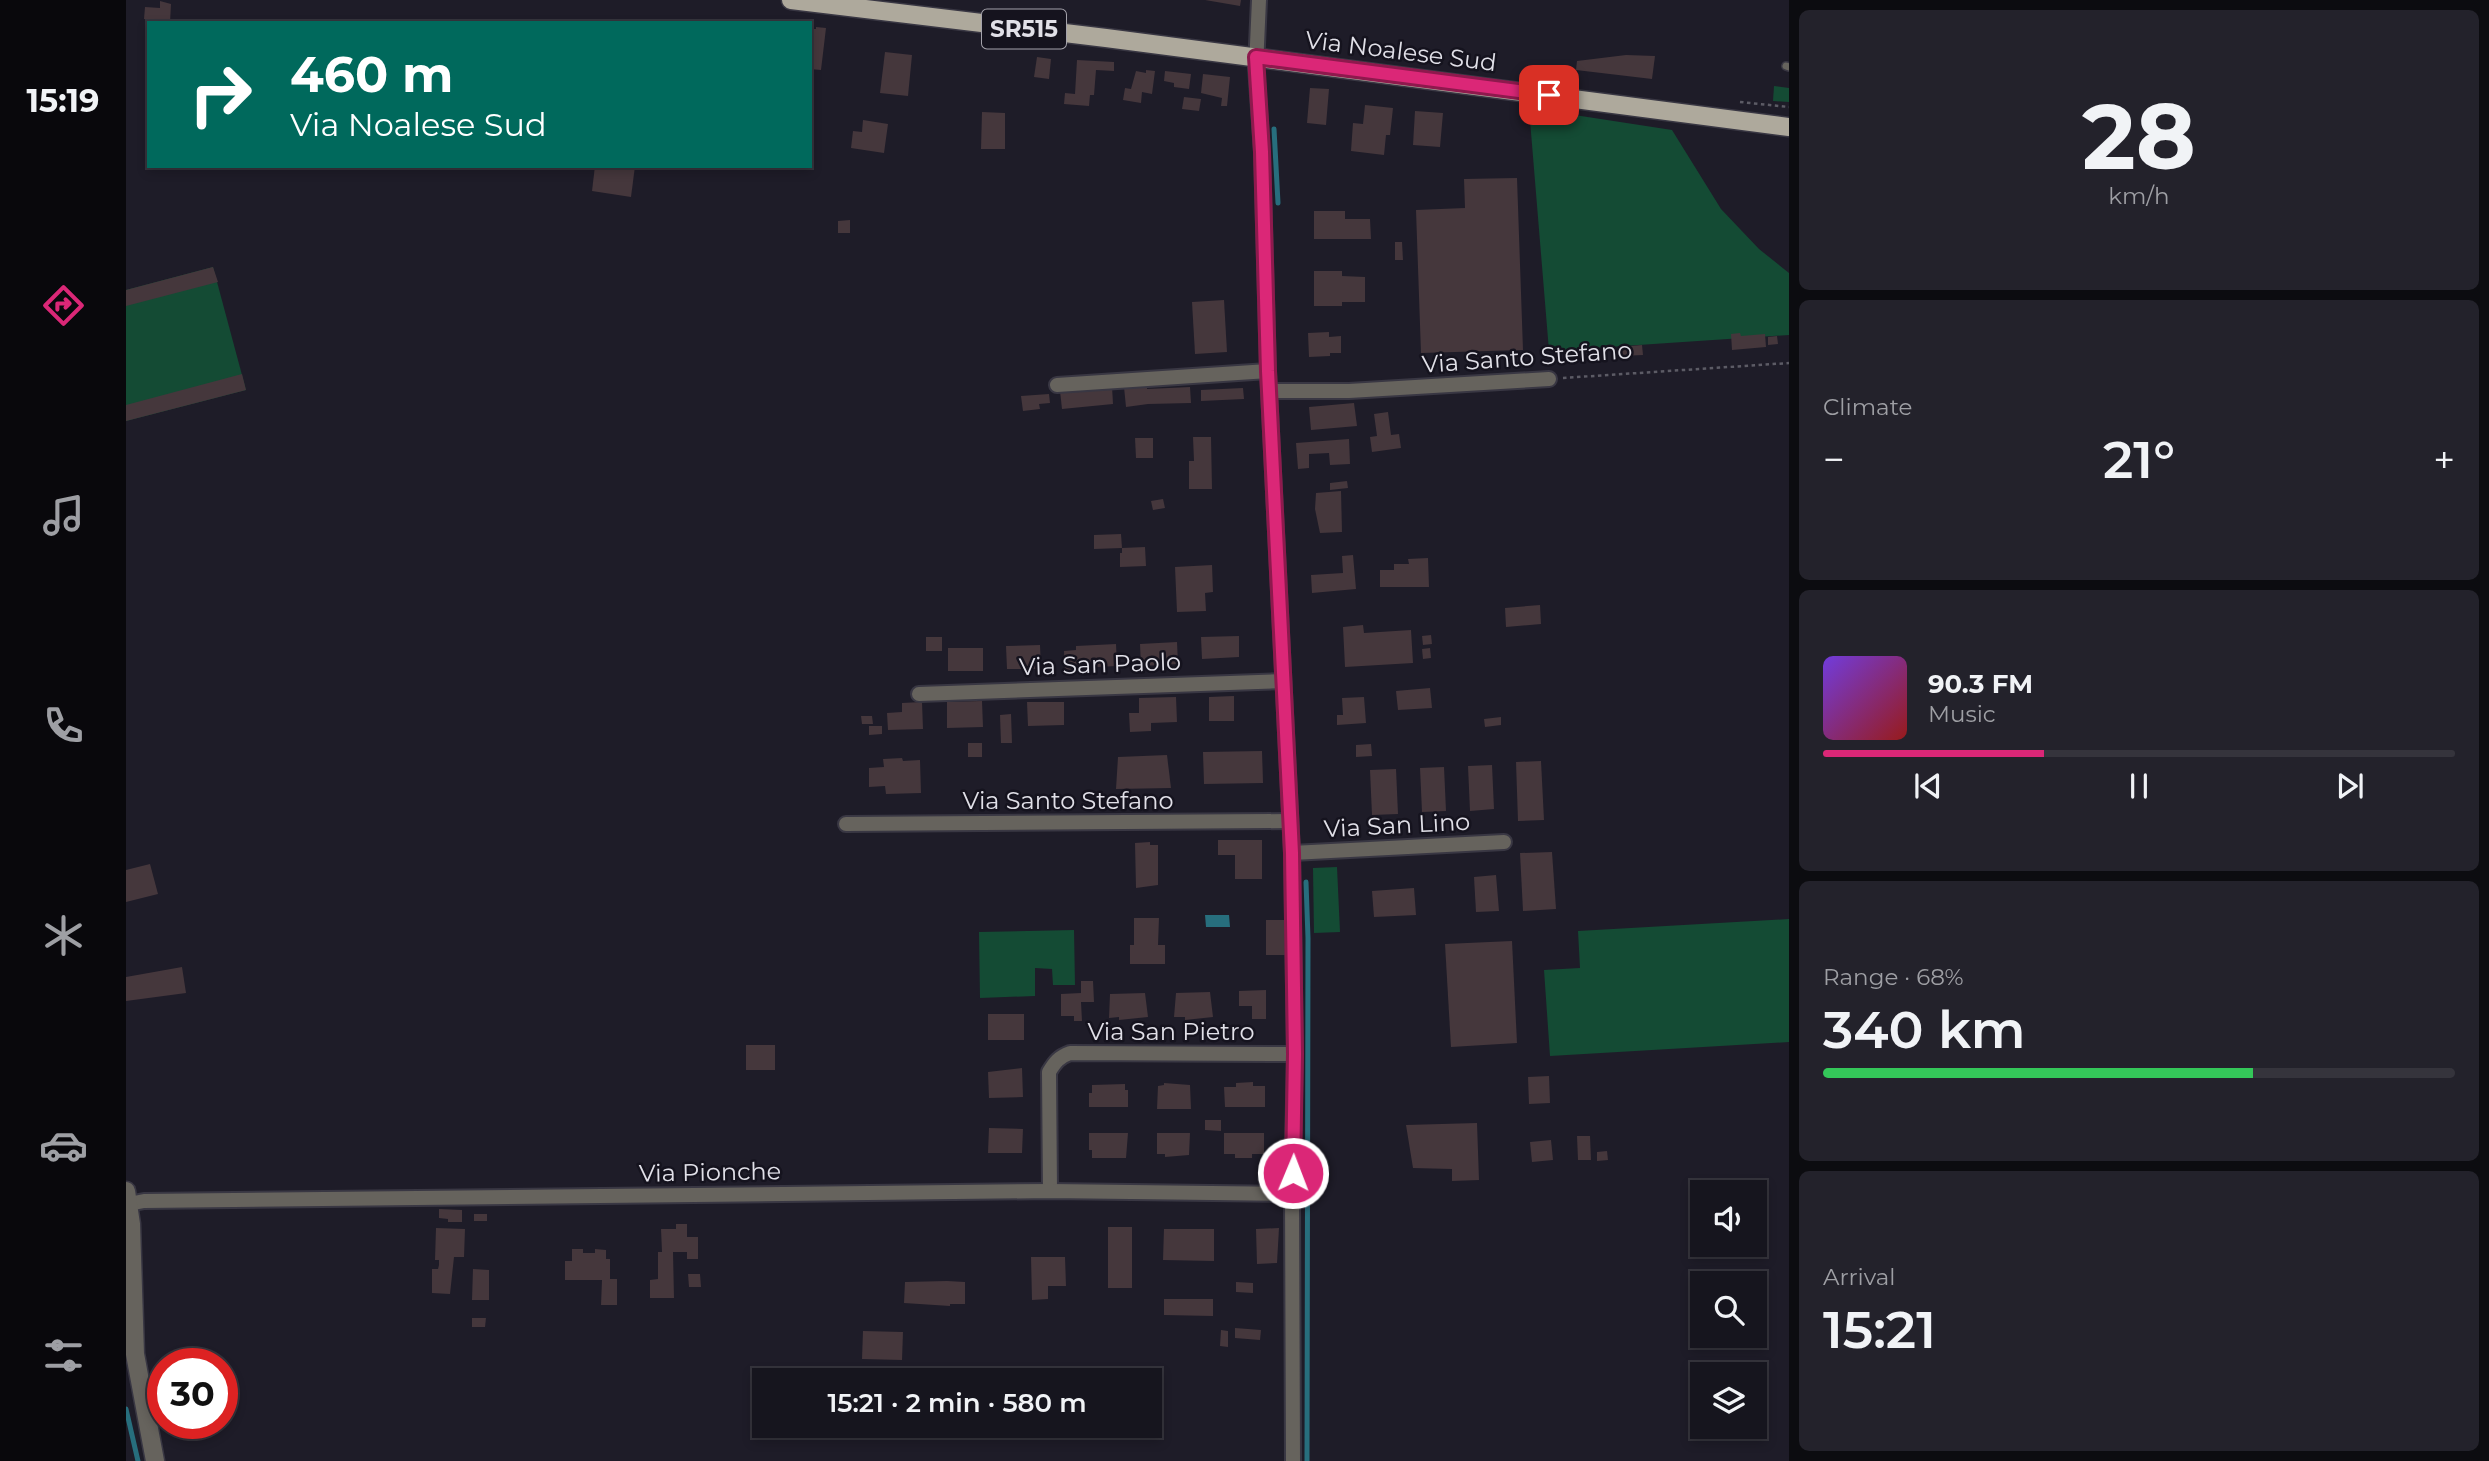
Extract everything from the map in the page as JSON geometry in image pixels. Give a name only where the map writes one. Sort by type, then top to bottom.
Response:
[{"type":"main road","name":"SR515","points":[[792,0],[1256,57]]},
{"type":"main road","name":"Via Noalese Sud","points":[[1256,57],[1789,127]]},
{"type":"street","points":[[1259,0],[1256,57],[1262,152],[1268,371],[1292,853],[1295,1054],[1292,1194],[1293,1461]]},
{"type":"street","points":[[1057,385],[1268,371]]},
{"type":"street","name":"Via Santo Stefano","points":[[1269,391],[1349,391],[1549,379]]},
{"type":"street","name":"Via San Paolo","points":[[919,694],[1283,681]]},
{"type":"street","name":"Via Santo Stefano","points":[[846,824],[1290,821]]},
{"type":"street","name":"Via San Lino","points":[[1292,853],[1504,842]]},
{"type":"street","name":"Via San Pietro","points":[[1050,1191],[1049,1073],[1061,1056],[1070,1053],[1295,1054]]},
{"type":"street","name":"Via Pionche","points":[[128,1197],[144,1201],[1050,1191],[1292,1194]]},
{"type":"street","points":[[128,1197],[135,1354],[155,1461]]},
{"type":"path","name":"Via Santo Stefano","points":[[1549,379],[1789,363]]},
{"type":"green space","points":[[1774,86],[1789,88],[1789,102],[1773,101]]},
{"type":"green space","points":[[1529,108],[1672,130],[1721,209],[1759,249],[1789,273],[1789,335],[1549,351]]},
{"type":"green space","points":[[213,267],[246,390],[126,421],[126,290]]},
{"type":"green space","points":[[1337,867],[1340,932],[1314,933],[1313,868]]},
{"type":"green space","points":[[1789,919],[1789,1042],[1550,1056],[1544,970],[1580,968],[1578,931]]},
{"type":"green space","points":[[1074,930],[1075,985],[1053,985],[1052,969],[1035,968],[1035,996],[980,998],[979,932]]},
{"type":"water","points":[[1205,915],[1229,915],[1230,927],[1206,927]]},
{"type":"building","points":[[1205,0],[1241,0],[1240,6]]},
{"type":"building","points":[[160,1],[171,4],[170,21],[144,19],[145,7],[160,8]]},
{"type":"building","points":[[826,28],[821,70],[812,69],[812,29]]},
{"type":"building","points":[[885,52],[912,55],[908,96],[880,93]]},
{"type":"building","points":[[1626,55],[1655,56],[1652,79],[1576,70],[1577,61]]},
{"type":"building","points":[[1037,57],[1051,59],[1049,79],[1034,77]]},
{"type":"building","points":[[1077,60],[1114,62],[1114,71],[1096,70],[1094,95],[1090,95],[1089,106],[1064,104],[1065,93],[1075,94]]},
{"type":"building","points":[[1146,70],[1155,71],[1152,94],[1142,92],[1141,103],[1123,100],[1125,88],[1131,89],[1136,71],[1146,73]]},
{"type":"building","points":[[1165,71],[1191,74],[1189,89],[1174,87],[1174,83],[1164,81]]},
{"type":"building","points":[[1203,74],[1230,77],[1227,106],[1221,106],[1222,98],[1201,93]]},
{"type":"building","points":[[1310,88],[1329,89],[1326,125],[1307,123]]},
{"type":"building","points":[[1184,97],[1201,99],[1199,111],[1182,109]]},
{"type":"building","points":[[1365,105],[1393,108],[1390,135],[1386,135],[1384,155],[1351,151],[1353,123],[1363,124]]},
{"type":"building","points":[[1415,111],[1443,113],[1440,147],[1413,145]]},
{"type":"building","points":[[982,112],[1005,113],[1005,149],[981,149]]},
{"type":"building","points":[[863,120],[888,124],[884,153],[851,148],[853,131],[862,132]]},
{"type":"building","points":[[595,168],[635,168],[631,197],[592,191]]},
{"type":"building","points":[[1517,178],[1523,350],[1421,353],[1416,210],[1465,208],[1464,179]]},
{"type":"building","points":[[1314,211],[1345,211],[1345,219],[1370,219],[1371,239],[1314,239]]},
{"type":"building","points":[[850,220],[850,233],[838,233],[838,221]]},
{"type":"building","points":[[1395,242],[1402,242],[1403,260],[1395,260]]},
{"type":"building","points":[[213,267],[218,282],[126,306],[126,290]]},
{"type":"building","points":[[1314,271],[1342,271],[1342,276],[1365,277],[1365,302],[1342,302],[1342,306],[1314,306]]},
{"type":"building","points":[[1224,300],[1227,352],[1195,354],[1192,302]]},
{"type":"building","points":[[1329,332],[1329,337],[1341,336],[1341,353],[1309,357],[1308,333]]},
{"type":"building","points":[[1740,333],[1741,336],[1765,334],[1766,347],[1732,350],[1731,334]]},
{"type":"building","points":[[1777,336],[1778,344],[1768,345],[1768,337]]},
{"type":"building","points":[[1642,345],[1643,355],[1620,356],[1620,347]]},
{"type":"building","points":[[242,374],[246,390],[126,421],[126,405]]},
{"type":"building","points":[[1112,386],[1113,404],[1062,409],[1060,391]]},
{"type":"building","points":[[1147,386],[1147,389],[1190,387],[1191,403],[1126,407],[1124,387]]},
{"type":"building","points":[[1243,388],[1244,399],[1201,401],[1201,390]]},
{"type":"building","points":[[1049,394],[1050,403],[1039,404],[1040,409],[1023,411],[1021,396]]},
{"type":"building","points":[[1354,403],[1357,426],[1311,430],[1309,407]]},
{"type":"building","points":[[1388,412],[1391,435],[1399,434],[1401,448],[1372,452],[1370,437],[1377,436],[1374,414]]},
{"type":"building","points":[[1193,437],[1211,437],[1212,489],[1189,489],[1189,461],[1194,461]]},
{"type":"building","points":[[1135,438],[1153,438],[1153,458],[1136,458]]},
{"type":"building","points":[[1349,439],[1350,464],[1330,465],[1329,453],[1309,454],[1309,468],[1298,469],[1296,443]]},
{"type":"building","points":[[1347,481],[1348,488],[1330,490],[1330,483]]},
{"type":"building","points":[[1341,491],[1342,532],[1320,533],[1315,509],[1316,493]]},
{"type":"building","points":[[1163,499],[1165,508],[1153,510],[1151,501]]},
{"type":"building","points":[[1121,534],[1122,548],[1094,549],[1094,535]]},
{"type":"building","points":[[1145,547],[1146,566],[1120,567],[1122,548]]},
{"type":"building","points":[[1353,555],[1356,589],[1312,593],[1311,575],[1343,573],[1342,556]]},
{"type":"building","points":[[1428,558],[1429,587],[1380,587],[1380,570],[1394,570],[1394,564],[1409,564],[1408,559]]},
{"type":"building","points":[[1212,565],[1213,592],[1205,593],[1206,611],[1177,612],[1175,567]]},
{"type":"building","points":[[1540,605],[1541,624],[1506,627],[1505,608]]},
{"type":"building","points":[[1363,625],[1364,633],[1411,630],[1413,663],[1345,667],[1343,627]]},
{"type":"building","points":[[1431,635],[1432,644],[1423,645],[1422,636]]},
{"type":"building","points":[[1239,636],[1239,657],[1202,659],[1201,637]]},
{"type":"building","points":[[926,637],[942,637],[942,651],[926,651]]},
{"type":"building","points":[[1177,642],[1178,664],[1141,666],[1140,644]]},
{"type":"building","points":[[1116,644],[1117,666],[1065,671],[1064,651],[1076,650],[1076,646]]},
{"type":"building","points":[[1040,645],[1041,669],[1007,669],[1006,646]]},
{"type":"building","points":[[948,648],[983,648],[983,671],[948,671]]},
{"type":"building","points":[[1430,648],[1431,658],[1423,659],[1422,649]]},
{"type":"building","points":[[1430,688],[1432,708],[1398,710],[1396,691]]},
{"type":"building","points":[[1234,696],[1234,721],[1209,721],[1209,697]]},
{"type":"building","points":[[1176,697],[1177,722],[1151,723],[1151,731],[1130,732],[1129,713],[1139,713],[1139,698]]},
{"type":"building","points":[[1364,697],[1366,723],[1337,725],[1337,715],[1343,715],[1342,698]]},
{"type":"building","points":[[982,701],[983,727],[947,728],[947,702]]},
{"type":"building","points":[[922,702],[923,729],[888,730],[887,713],[902,712],[902,703]]},
{"type":"building","points":[[1027,702],[1064,702],[1064,725],[1028,726]]},
{"type":"building","points":[[1011,714],[1012,743],[1001,743],[1000,715]]},
{"type":"building","points":[[861,716],[872,716],[873,724],[862,724]]},
{"type":"building","points":[[1501,717],[1501,725],[1485,727],[1484,719]]},
{"type":"building","points":[[869,726],[882,726],[882,734],[869,735]]},
{"type":"building","points":[[968,743],[982,743],[982,757],[968,757]]},
{"type":"building","points":[[1371,744],[1372,756],[1356,757],[1356,745]]},
{"type":"building","points":[[1262,751],[1263,783],[1204,784],[1203,752]]},
{"type":"building","points":[[1167,755],[1171,788],[1116,789],[1118,757]]},
{"type":"building","points":[[902,758],[903,761],[920,760],[921,793],[886,794],[885,786],[869,787],[869,768],[884,767],[883,759]]},
{"type":"building","points":[[1541,761],[1544,820],[1518,821],[1516,762]]},
{"type":"building","points":[[1492,765],[1494,809],[1470,811],[1468,766]]},
{"type":"building","points":[[1444,767],[1446,811],[1422,812],[1420,768]]},
{"type":"building","points":[[1396,769],[1398,814],[1372,815],[1370,770]]},
{"type":"building","points":[[1218,840],[1262,840],[1262,879],[1235,879],[1235,855],[1218,855]]},
{"type":"building","points":[[1150,842],[1150,845],[1158,845],[1158,885],[1136,888],[1135,843]]},
{"type":"building","points":[[1552,852],[1556,909],[1523,911],[1520,853]]},
{"type":"building","points":[[150,864],[158,894],[126,902],[126,870]]},
{"type":"building","points":[[1496,875],[1499,911],[1476,912],[1474,877]]},
{"type":"building","points":[[1414,888],[1416,915],[1374,917],[1372,891]]},
{"type":"building","points":[[1134,918],[1159,918],[1158,945],[1165,945],[1165,964],[1130,964],[1130,945],[1134,945]]},
{"type":"building","points":[[1266,920],[1286,920],[1286,955],[1266,955]]},
{"type":"building","points":[[1512,941],[1517,1043],[1451,1047],[1445,944]]},
{"type":"building","points":[[182,967],[186,993],[126,1001],[126,977]]},
{"type":"building","points":[[1081,981],[1093,981],[1094,1002],[1081,1002],[1082,1021],[1074,1021],[1074,1016],[1061,1016],[1061,994],[1081,993]]},
{"type":"building","points":[[1266,990],[1266,1019],[1252,1019],[1252,1006],[1239,1006],[1239,991]]},
{"type":"building","points":[[1210,992],[1213,1017],[1185,1020],[1185,1017],[1174,1017],[1176,993]]},
{"type":"building","points":[[1145,993],[1148,1017],[1119,1020],[1119,1017],[1109,1018],[1110,994]]},
{"type":"building","points":[[988,1014],[1024,1014],[1024,1040],[988,1040]]},
{"type":"building","points":[[746,1045],[775,1045],[775,1070],[746,1070]]},
{"type":"building","points":[[1022,1068],[1023,1097],[989,1098],[988,1072]]},
{"type":"building","points":[[1549,1076],[1550,1103],[1529,1104],[1528,1077]]},
{"type":"building","points":[[1253,1082],[1253,1086],[1265,1086],[1265,1107],[1225,1107],[1224,1087]]},
{"type":"building","points":[[1164,1083],[1190,1085],[1191,1109],[1157,1109],[1158,1086]]},
{"type":"building","points":[[1125,1084],[1125,1090],[1128,1090],[1128,1107],[1089,1107],[1092,1085]]},
{"type":"building","points":[[1205,1120],[1221,1120],[1221,1131],[1205,1130]]},
{"type":"building","points":[[1477,1123],[1479,1180],[1452,1181],[1452,1169],[1413,1168],[1406,1125]]},
{"type":"building","points":[[989,1128],[1023,1129],[1022,1153],[988,1153]]},
{"type":"building","points":[[1089,1133],[1128,1133],[1126,1158],[1092,1158]]},
{"type":"building","points":[[1157,1133],[1190,1133],[1189,1155],[1165,1157],[1165,1154],[1157,1154]]},
{"type":"building","points":[[1224,1133],[1264,1133],[1264,1154],[1252,1154],[1252,1158],[1235,1158],[1235,1154],[1224,1154]]},
{"type":"building","points":[[1577,1136],[1590,1136],[1591,1160],[1578,1160]]},
{"type":"building","points":[[1551,1140],[1553,1160],[1532,1162],[1530,1142]]},
{"type":"building","points":[[1607,1151],[1608,1160],[1597,1161],[1597,1152]]},
{"type":"building","points":[[439,1209],[462,1210],[462,1222],[448,1222],[448,1219],[439,1218]]},
{"type":"building","points":[[474,1214],[487,1214],[487,1221],[474,1221]]},
{"type":"building","points":[[676,1224],[687,1224],[687,1237],[698,1237],[698,1259],[687,1259],[687,1252],[673,1252],[674,1298],[650,1298],[650,1280],[658,1279],[658,1252],[662,1252],[661,1229],[676,1229]]},
{"type":"building","points":[[1108,1227],[1132,1227],[1132,1288],[1108,1288]]},
{"type":"building","points":[[436,1228],[465,1229],[464,1257],[454,1257],[450,1294],[432,1293],[432,1269],[438,1269],[439,1265],[439,1260],[435,1260]]},
{"type":"building","points":[[1279,1228],[1277,1263],[1257,1264],[1256,1229]]},
{"type":"building","points":[[1164,1229],[1214,1229],[1214,1261],[1163,1260]]},
{"type":"building","points":[[572,1249],[583,1249],[583,1253],[595,1253],[595,1249],[606,1250],[606,1259],[610,1259],[610,1279],[617,1279],[617,1305],[601,1305],[602,1280],[565,1280],[565,1261],[572,1261]]},
{"type":"building","points":[[1031,1257],[1065,1257],[1066,1286],[1048,1286],[1048,1299],[1032,1300]]},
{"type":"building","points":[[473,1269],[489,1270],[489,1300],[472,1300]]},
{"type":"building","points":[[688,1274],[700,1274],[701,1287],[689,1287]]},
{"type":"building","points":[[905,1282],[965,1282],[965,1304],[950,1306],[904,1303]]},
{"type":"building","points":[[1236,1282],[1253,1283],[1253,1293],[1236,1292]]},
{"type":"building","points":[[1164,1299],[1213,1299],[1213,1316],[1164,1315]]},
{"type":"building","points":[[472,1318],[486,1318],[485,1327],[472,1327]]},
{"type":"building","points":[[1235,1328],[1261,1330],[1260,1340],[1235,1338]]},
{"type":"building","points":[[1221,1330],[1228,1331],[1228,1347],[1220,1346]]},
{"type":"building","points":[[863,1331],[903,1332],[902,1360],[862,1359]]},
{"type":"waterway","points":[[1274,129],[1278,203]]},
{"type":"waterway","points":[[1306,882],[1307,1461]]},
{"type":"waterway","points":[[126,1409],[138,1461]]},
{"type":"route","points":[[1293,1173],[1295,1054],[1292,853],[1268,371],[1262,152],[1256,57],[1549,95]]}]
